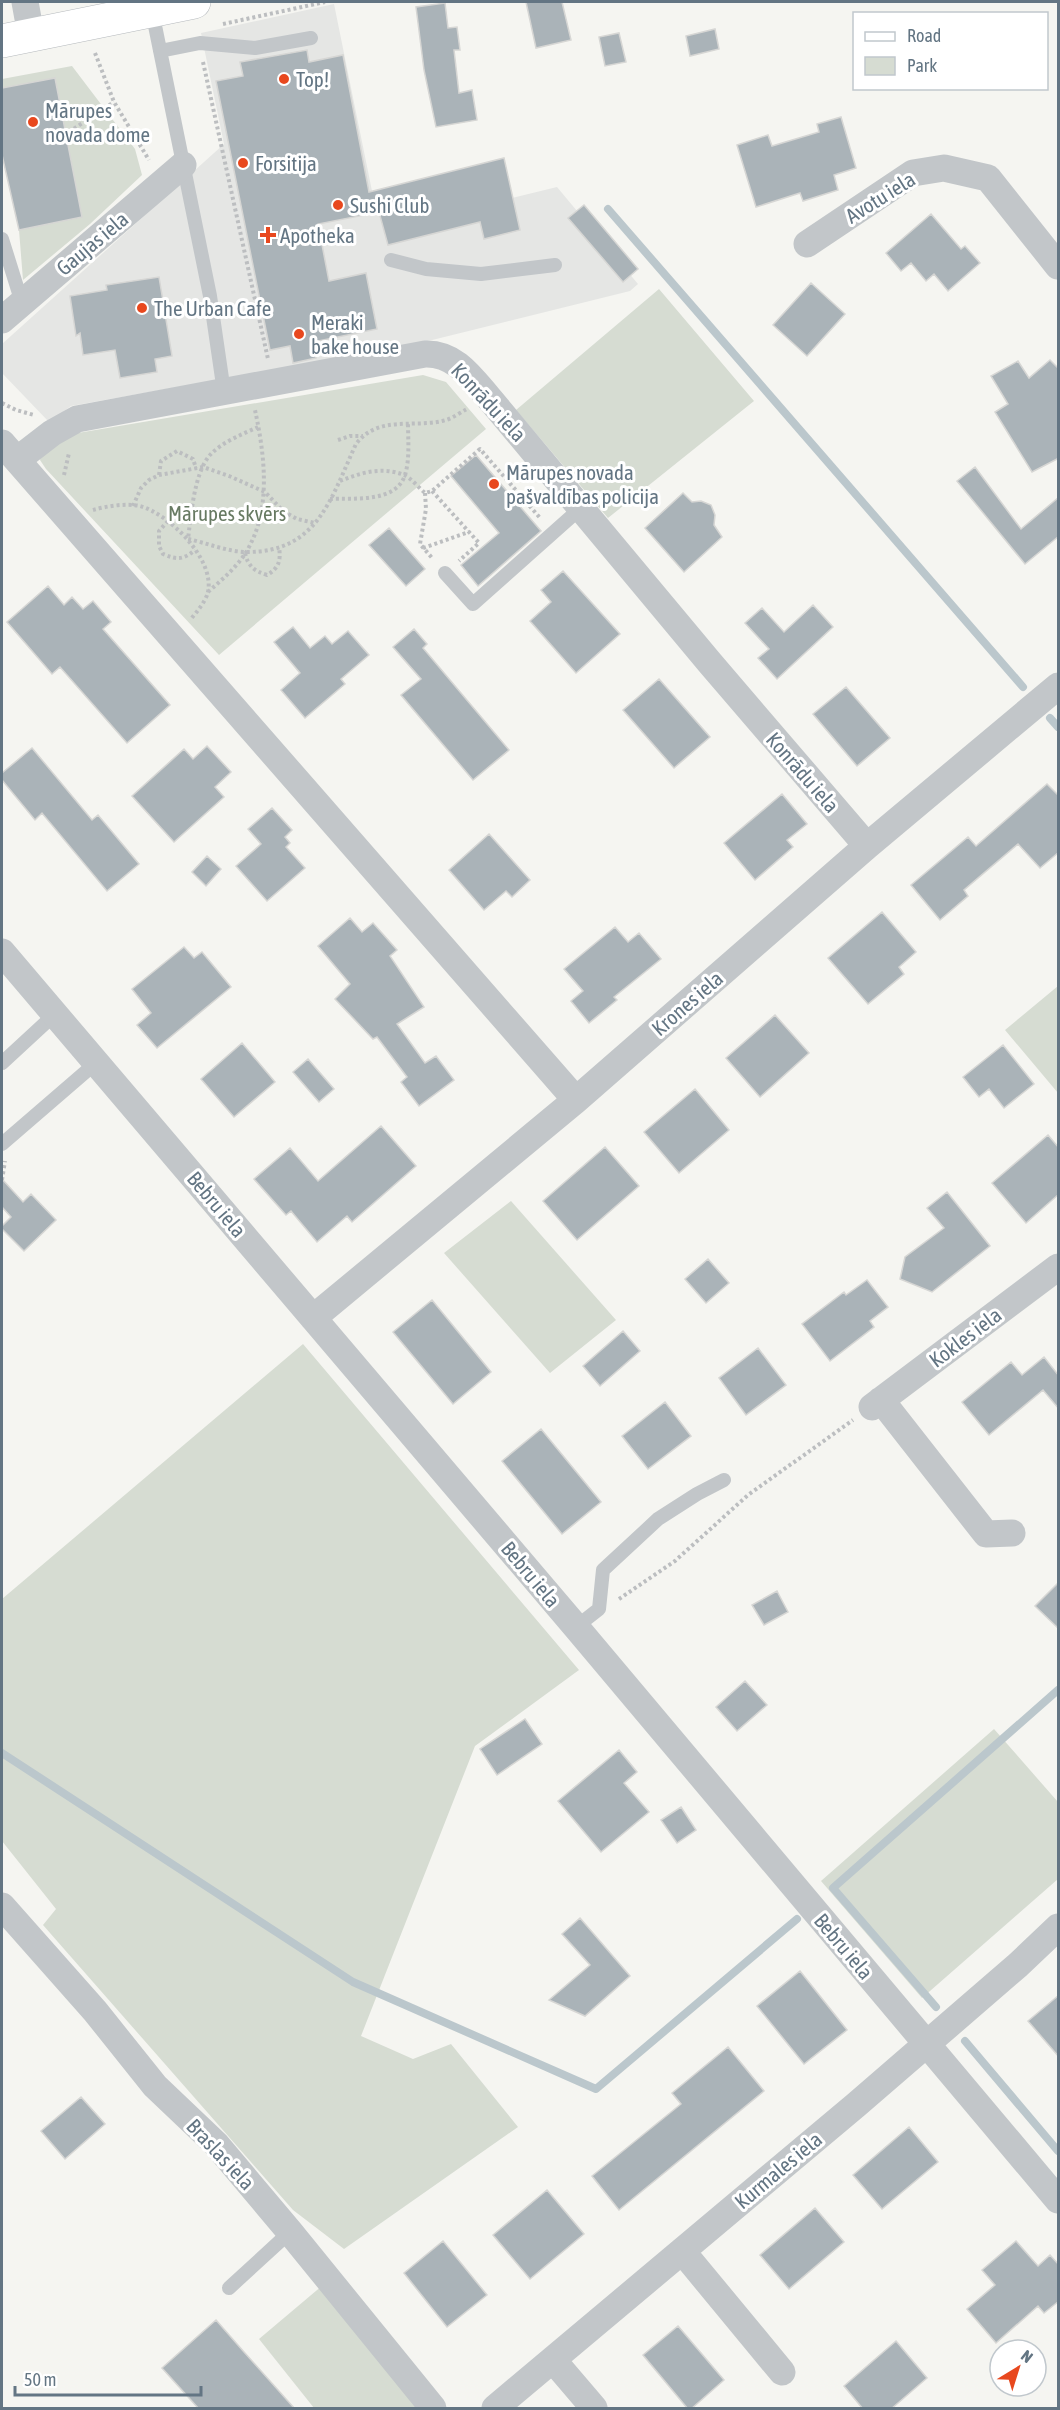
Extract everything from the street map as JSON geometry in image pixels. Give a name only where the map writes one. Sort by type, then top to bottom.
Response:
[{"type":"main road","points":[[16,38],[156,33],[194,2]]},
{"type":"street","points":[[16,38],[25,2]]},
{"type":"street","name":"Gaujas iela","points":[[2,320],[183,165]]},
{"type":"street","name":"Avotu iela","points":[[807,244],[913,173],[944,168],[988,178],[1059,266]]},
{"type":"street","name":"Konrādu iela","points":[[576,1100],[9,451],[52,434],[77,419],[425,354],[446,356],[467,373],[867,846]]},
{"type":"street","name":"Krones iela","points":[[313,1318],[576,1100],[867,846],[1059,686]]},
{"type":"street","name":"Bebru iela","points":[[2,952],[1059,2200]]},
{"type":"street","name":"Kokles iela","points":[[877,1403],[1059,1267]]},
{"type":"street","points":[[877,1403],[986,1534],[1012,1533]]},
{"type":"street","name":"Braslas iela","points":[[2,1906],[96,2011],[155,2086],[216,2144],[433,2409]]},
{"type":"street","name":"Kurmales iela","points":[[495,2409],[926,2044],[1059,1927]]},
{"type":"street","points":[[682,2251],[782,2372]]},
{"type":"street","points":[[553,2360],[594,2409]]},
{"type":"lane","points":[[237,389],[210,296],[156,33],[200,43],[255,48],[311,38]]},
{"type":"lane","points":[[2,239],[22,303]]},
{"type":"lane","points":[[391,260],[426,269],[482,274],[555,265]]},
{"type":"lane","points":[[445,573],[473,604],[582,507]]},
{"type":"lane","points":[[2,1064],[55,1014]]},
{"type":"lane","points":[[2,1144],[97,1062]]},
{"type":"lane","points":[[576,1627],[599,1609],[603,1570],[658,1519],[696,1494],[724,1480]]},
{"type":"lane","points":[[229,2288],[290,2232]]},
{"type":"path","points":[[186,625],[208,592],[229,574],[250,545],[257,528],[264,492],[258,427],[237,389],[246,371],[269,366],[200,43]]},
{"type":"path","points":[[94,53],[114,102],[147,154],[150,164]]},
{"type":"path","points":[[69,132],[114,102]]},
{"type":"path","points":[[338,440],[350,436],[363,436],[385,425],[447,420],[474,405]]},
{"type":"path","points":[[330,499],[381,495],[395,489],[405,475],[408,423]]},
{"type":"path","points":[[188,539],[192,504],[203,467],[211,455],[258,427]]},
{"type":"path","points":[[188,539],[245,552],[279,547],[296,541],[315,523],[363,436]]},
{"type":"path","points":[[63,480],[69,453],[75,447]]},
{"type":"path","points":[[425,493],[432,491],[480,448],[552,532]]},
{"type":"path","points":[[159,475],[161,461],[177,451],[193,459],[196,468]]},
{"type":"path","points":[[133,506],[141,488],[149,480],[159,475],[203,467],[264,492],[283,511],[297,519],[315,523]]},
{"type":"path","points":[[339,482],[360,472],[381,471],[405,475],[425,493],[426,509],[420,544],[445,573],[479,543],[432,491]]},
{"type":"path","points":[[96,520],[89,512],[119,506],[133,506],[161,515],[188,539],[195,550],[206,572],[208,592]]},
{"type":"path","points":[[168,521],[159,531],[159,546],[163,554],[174,559],[185,559],[195,550]]},
{"type":"path","points":[[423,548],[469,532]]},
{"type":"path","points":[[245,552],[248,563],[255,572],[267,575],[275,570],[280,561],[279,547]]},
{"type":"path","points":[[599,1609],[626,1596],[675,1561],[748,1495],[877,1403]]},
{"type":"shaded area","points":[[334,4],[372,191],[512,198],[557,187],[638,284],[630,291],[408,346],[71,406],[49,422],[2,373],[2,344],[224,144],[201,33]]},
{"type":"green space","points":[[72,66],[135,149],[142,175],[90,224],[23,280],[19,230],[82,216],[55,78],[2,88],[2,79]]},
{"type":"green space","points":[[659,289],[754,401],[608,518],[516,410]]},
{"type":"green space","name":"Mārupes skvērs","points":[[423,375],[446,382],[486,429],[219,655],[40,460],[44,444],[54,437]]},
{"type":"green space","points":[[1058,986],[1058,1093],[1005,1030]]},
{"type":"green space","points":[[511,1201],[616,1320],[550,1373],[444,1253]]},
{"type":"green space","points":[[303,1344],[579,1670],[475,1746],[361,2036],[413,2059],[451,2044],[518,2127],[344,2249],[293,2210],[43,1925],[56,1909],[2,1841],[2,1599]]},
{"type":"green space","points":[[994,1729],[1058,1802],[1058,1879],[922,1998],[821,1881]]},
{"type":"green space","points":[[323,2285],[420,2408],[314,2408],[259,2339]]},
{"type":"building","points":[[526,2],[562,2],[571,40],[536,48]]},
{"type":"building","points":[[445,3],[448,28],[457,27],[460,50],[454,50],[459,93],[472,90],[477,120],[436,127],[424,70],[416,7]]},
{"type":"building","points":[[715,29],[719,49],[690,56],[686,36]]},
{"type":"building","points":[[619,33],[626,62],[605,66],[599,37]]},
{"type":"building","points":[[307,50],[309,62],[343,55],[369,192],[504,158],[520,230],[484,239],[480,222],[388,245],[379,212],[318,224],[329,281],[366,273],[377,329],[313,342],[316,358],[293,363],[290,346],[270,350],[216,81],[243,76],[240,62]]},
{"type":"building","name":"Mārupes novada dome","points":[[55,78],[82,217],[19,230],[2,155],[2,88]]},
{"type":"building","points":[[841,117],[856,168],[834,175],[838,190],[803,201],[800,193],[756,207],[737,145],[768,135],[772,146],[819,132],[817,124]]},
{"type":"building","points":[[584,205],[638,269],[623,282],[568,218]]},
{"type":"building","points":[[931,214],[961,249],[965,246],[980,263],[948,291],[934,274],[926,281],[911,263],[901,271],[886,253]]},
{"type":"building","points":[[159,277],[172,356],[155,359],[157,372],[120,378],[115,350],[83,355],[80,333],[76,336],[70,296],[107,290],[106,285]]},
{"type":"building","points":[[811,283],[845,314],[807,356],[773,325]]},
{"type":"building","points":[[1050,360],[1059,369],[1059,458],[1032,472],[995,412],[1008,404],[991,376],[1018,361],[1029,378]]},
{"type":"building","points":[[476,455],[541,531],[478,586],[461,565],[499,533],[451,476]]},
{"type":"building","points":[[975,467],[1021,529],[1059,497],[1059,536],[1025,564],[957,481]]},
{"type":"building","points":[[683,493],[692,502],[701,501],[711,505],[715,515],[714,525],[722,537],[684,572],[645,528]]},
{"type":"building","points":[[389,528],[425,569],[406,586],[369,545]]},
{"type":"building","points":[[563,571],[620,634],[576,673],[530,621],[551,602],[541,590]]},
{"type":"building","points":[[48,586],[64,605],[72,597],[83,609],[93,601],[111,622],[103,629],[170,705],[127,743],[60,667],[52,674],[7,622]]},
{"type":"building","points":[[813,605],[833,627],[777,679],[758,658],[769,649],[745,623],[762,608],[784,632]]},
{"type":"building","points":[[293,627],[310,648],[325,636],[332,644],[348,631],[369,655],[341,679],[345,684],[305,718],[281,690],[300,673],[274,642]]},
{"type":"building","points":[[414,629],[427,644],[423,648],[509,750],[473,780],[401,695],[421,679],[393,647]]},
{"type":"building","points":[[659,679],[710,737],[674,768],[623,710]]},
{"type":"building","points":[[846,687],[890,738],[857,766],[813,714]]},
{"type":"building","points":[[207,746],[231,772],[215,787],[224,797],[174,842],[132,796],[184,749],[193,759]]},
{"type":"building","points":[[32,748],[92,820],[98,815],[139,864],[107,891],[42,813],[35,820],[2,780],[2,773]]},
{"type":"building","points":[[1047,784],[1059,796],[1059,852],[1040,868],[1018,844],[964,890],[968,896],[940,920],[911,885],[968,837],[976,846]]},
{"type":"building","points":[[782,794],[807,824],[787,840],[793,847],[755,880],[724,843]]},
{"type":"building","points":[[272,808],[292,830],[285,837],[290,843],[286,847],[305,868],[267,901],[236,866],[261,844],[248,829]]},
{"type":"building","points":[[489,834],[530,880],[512,897],[506,891],[484,910],[449,870]]},
{"type":"building","points":[[207,856],[221,869],[206,886],[192,872]]},
{"type":"building","points":[[882,912],[916,952],[899,967],[904,974],[868,1004],[828,958]]},
{"type":"building","points":[[350,918],[362,932],[373,923],[397,950],[390,956],[424,1007],[397,1024],[425,1063],[436,1056],[454,1080],[419,1106],[401,1082],[407,1077],[377,1037],[373,1039],[335,999],[350,984],[318,946]]},
{"type":"building","points":[[615,927],[628,942],[639,933],[661,959],[614,997],[617,1000],[589,1023],[571,1001],[583,991],[564,969]]},
{"type":"building","points":[[184,947],[194,958],[202,952],[231,987],[157,1048],[137,1025],[151,1013],[132,989]]},
{"type":"building","points":[[775,1015],[809,1053],[760,1097],[726,1058]]},
{"type":"building","points":[[242,1043],[275,1082],[234,1117],[201,1079]]},
{"type":"building","points":[[1003,1045],[1034,1084],[1004,1108],[989,1089],[979,1097],[963,1077]]},
{"type":"building","points":[[308,1059],[334,1089],[319,1102],[293,1072]]},
{"type":"building","points":[[695,1089],[729,1130],[679,1173],[644,1132]]},
{"type":"building","points":[[381,1126],[416,1166],[352,1222],[347,1216],[317,1242],[291,1211],[286,1215],[254,1179],[290,1148],[318,1181]]},
{"type":"building","points":[[1048,1135],[1059,1148],[1059,1194],[1026,1223],[992,1183]]},
{"type":"building","points":[[605,1147],[639,1186],[577,1240],[543,1201]]},
{"type":"building","points":[[2,1179],[23,1202],[31,1194],[56,1220],[24,1251],[2,1229],[11,1217],[2,1207]]},
{"type":"building","points":[[947,1192],[990,1246],[932,1292],[900,1279],[905,1257],[944,1228],[927,1208]]},
{"type":"building","points":[[708,1259],[729,1283],[706,1303],[685,1279]]},
{"type":"building","points":[[867,1280],[888,1307],[870,1321],[874,1327],[830,1361],[802,1324],[844,1292],[846,1295]]},
{"type":"building","points":[[432,1300],[491,1372],[453,1404],[393,1332]]},
{"type":"building","points":[[623,1331],[640,1351],[600,1386],[583,1366]]},
{"type":"building","points":[[758,1348],[786,1385],[746,1415],[719,1378]]},
{"type":"building","points":[[1044,1357],[1059,1376],[1059,1409],[1043,1390],[989,1435],[962,1402],[1011,1362],[1022,1375]]},
{"type":"building","points":[[665,1402],[691,1436],[648,1469],[622,1436]]},
{"type":"building","points":[[541,1429],[601,1502],[562,1534],[502,1461]]},
{"type":"building","points":[[1059,1582],[1059,1629],[1035,1606]]},
{"type":"building","points":[[777,1591],[788,1612],[764,1625],[752,1605]]},
{"type":"building","points":[[745,1681],[767,1705],[737,1731],[716,1707]]},
{"type":"building","points":[[525,1719],[542,1744],[497,1775],[480,1749]]},
{"type":"building","points":[[619,1750],[637,1772],[624,1783],[649,1812],[601,1852],[558,1801]]},
{"type":"building","points":[[681,1807],[696,1830],[677,1843],[661,1820]]},
{"type":"building","points":[[580,1918],[630,1976],[585,2016],[549,2000],[590,1965],[562,1934]]},
{"type":"building","points":[[800,1971],[847,2030],[804,2064],[757,2006]]},
{"type":"building","points":[[1059,1995],[1059,2057],[1028,2021]]},
{"type":"building","points":[[728,2047],[764,2091],[619,2210],[592,2176],[681,2104],[672,2093]]},
{"type":"building","points":[[81,2097],[105,2124],[65,2159],[41,2131]]},
{"type":"building","points":[[909,2127],[938,2162],[882,2209],[853,2175]]},
{"type":"building","points":[[547,2190],[584,2234],[530,2279],[493,2235]]},
{"type":"building","points":[[815,2208],[844,2242],[789,2289],[760,2255]]},
{"type":"building","points":[[443,2241],[487,2295],[447,2327],[404,2273]]},
{"type":"building","points":[[1016,2241],[1038,2266],[1050,2255],[1059,2265],[1059,2301],[1044,2313],[1038,2306],[1002,2338],[992,2338],[967,2309],[995,2285],[982,2270]]},
{"type":"building","points":[[216,2320],[295,2409],[199,2409],[162,2368]]},
{"type":"building","points":[[678,2326],[724,2380],[691,2409],[688,2409],[643,2355]]},
{"type":"building","points":[[896,2341],[927,2378],[891,2409],[863,2409],[844,2386]]},
{"type":"waterway","points":[[608,209],[1023,687]]},
{"type":"waterway","points":[[1050,718],[1058,727]]},
{"type":"waterway","points":[[936,2007],[833,1888],[1058,1690]]},
{"type":"waterway","points":[[2,1753],[353,1982],[596,2089],[797,1919]]},
{"type":"waterway","points":[[965,2041],[1058,2151]]},
{"type":"place","name":"Top!","points":[[284,79]]},
{"type":"place","name":"Mārupes novada dome","points":[[33,122]]},
{"type":"place","name":"Forsitija","points":[[243,163]]},
{"type":"place","name":"Sushi Club","points":[[338,205]]},
{"type":"place","name":"Apotheka","points":[[268,235]]},
{"type":"place","name":"The Urban Cafe","points":[[142,308]]},
{"type":"place","name":"Meraki bake house","points":[[299,334]]},
{"type":"place","name":"Mārupes novada pašvaldības policija","points":[[494,484]]}]
